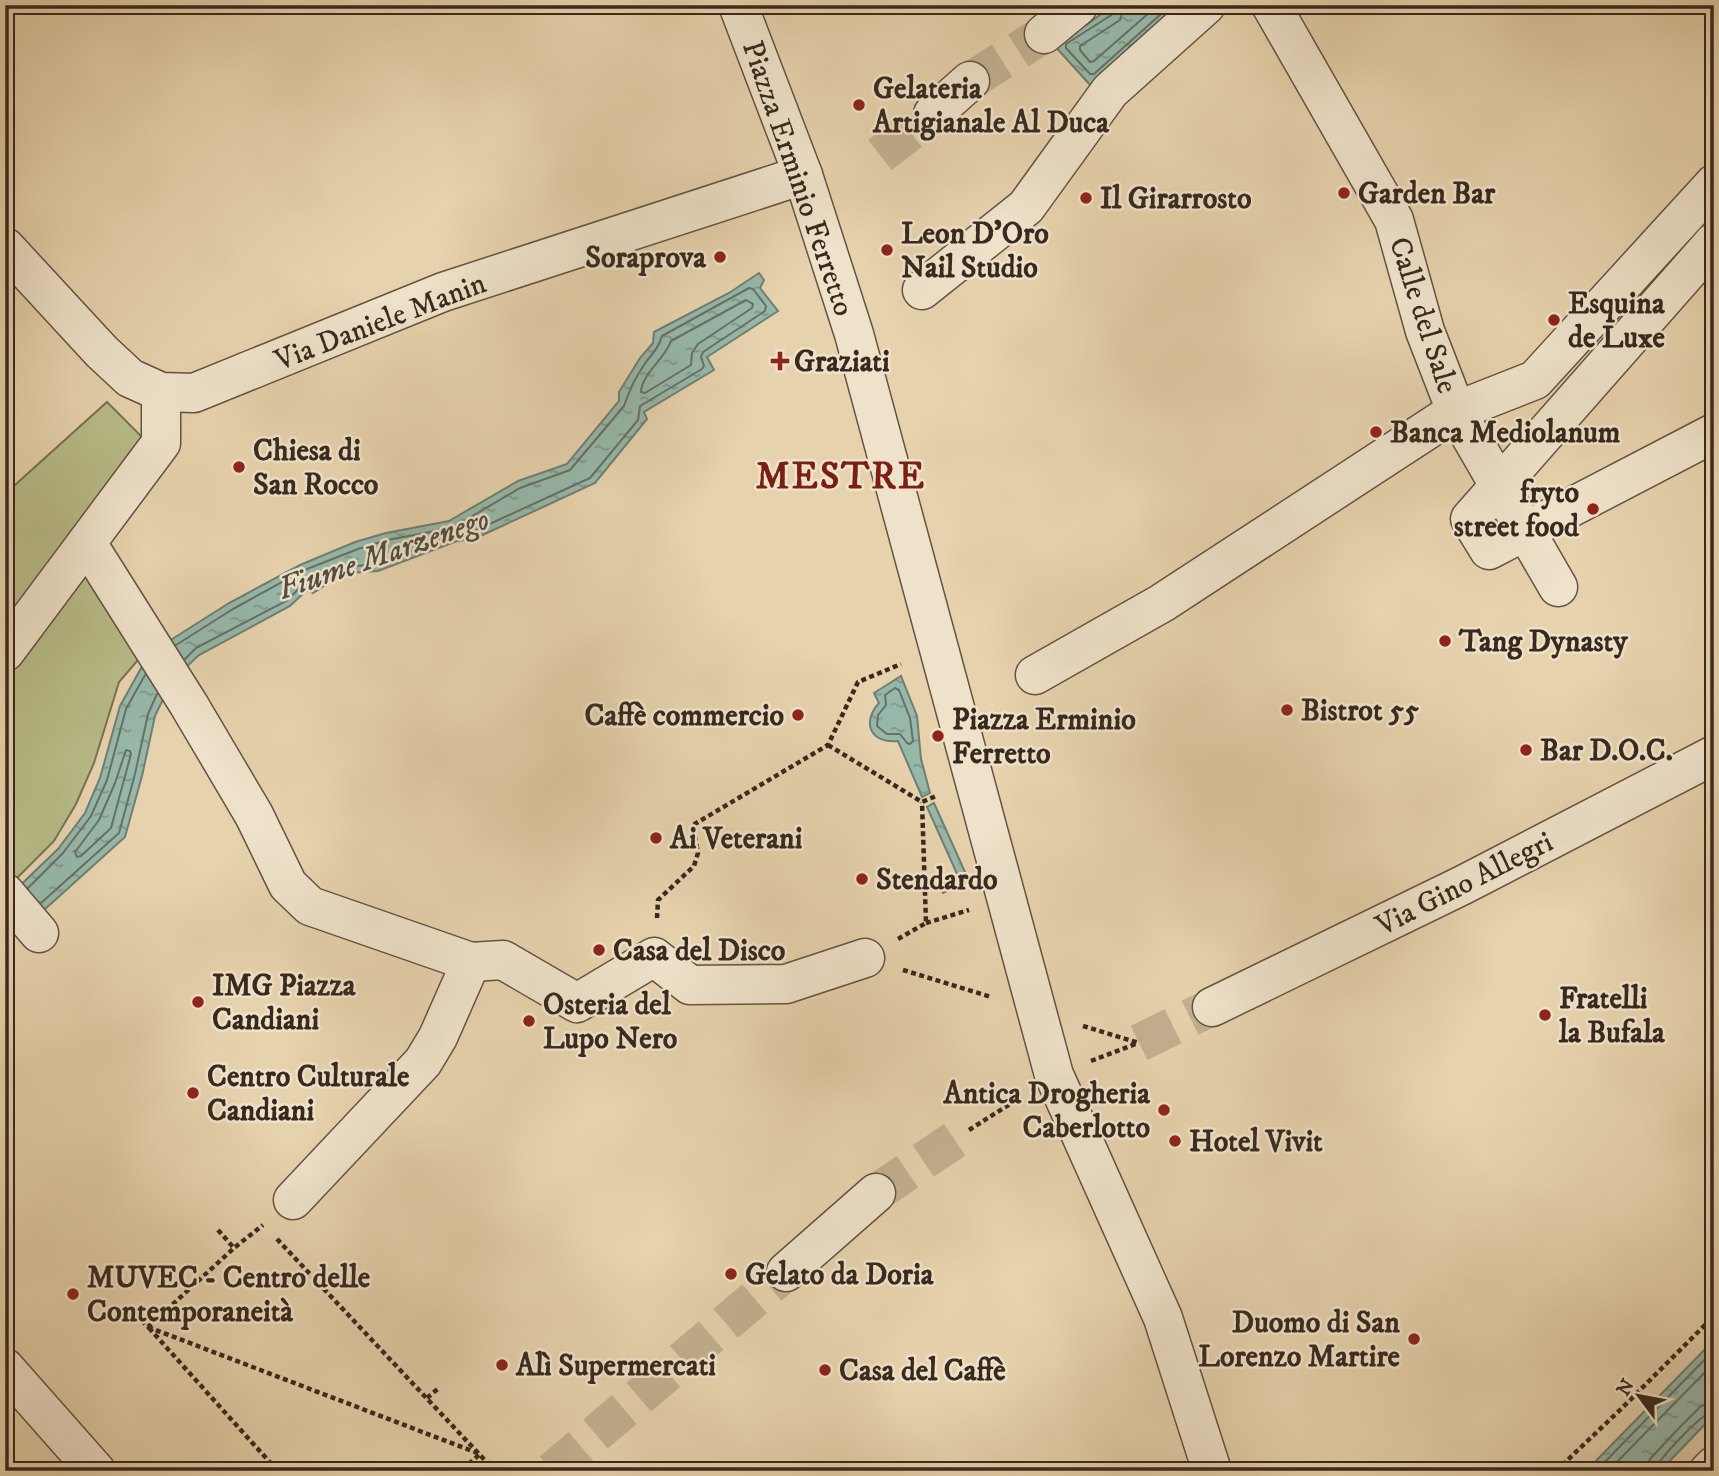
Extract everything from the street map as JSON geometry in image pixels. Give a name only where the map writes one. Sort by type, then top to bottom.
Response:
[{"type":"street","name":"Piazza Erminio Ferretto","points":[[738,5],[809,163],[1054,1075],[1163,1318],[1212,1471]]},
{"type":"street","points":[[1044,34],[1078,5]]},
{"type":"street","points":[[922,290],[1026,207],[1110,91],[1206,5]]},
{"type":"street","name":"Calle del Sale","points":[[1035,675],[1162,603],[1456,411],[1425,331],[1394,220],[1271,5]]},
{"type":"street","points":[[933,114],[970,81]]},
{"type":"street","name":"Via Daniele Manin","points":[[5,247],[102,352],[130,378],[161,392],[194,393],[443,292],[809,163]]},
{"type":"street","points":[[1558,587],[1456,411],[1535,380],[1714,184]]},
{"type":"street","points":[[1500,485],[1714,242]]},
{"type":"street","points":[[5,652],[161,443],[161,392]]},
{"type":"street","points":[[1526,531],[1714,433]]},
{"type":"street","points":[[87,543],[189,705],[254,815],[288,886],[310,906],[471,962],[503,960],[577,1003],[654,957],[690,985],[786,984],[865,958]]},
{"type":"street","name":"Via Gino Allegri","points":[[1212,1007],[1463,885],[1714,755]]},
{"type":"street","points":[[5,893],[39,933]]},
{"type":"street","points":[[293,1200],[423,1062],[438,1037],[471,962]]},
{"type":"street","points":[[786,1272],[876,1194]]},
{"type":"street","points":[[5,1368],[96,1471]]},
{"type":"street","points":[[1709,1471],[1714,1466]]},
{"type":"path","points":[[654,957],[658,900],[694,866],[698,853],[692,825],[828,745],[858,682],[939,649]]},
{"type":"path","points":[[828,745],[922,802]]},
{"type":"path","points":[[922,802],[975,780]]},
{"type":"path","points":[[865,958],[926,923],[922,802]]},
{"type":"path","points":[[969,1130],[1054,1075],[1139,1043]]},
{"type":"path","points":[[148,1327],[234,1248],[293,1200]]},
{"type":"path","points":[[264,1225],[495,1471]]},
{"type":"path","points":[[218,1230],[234,1248]]},
{"type":"path","points":[[130,1308],[274,1469],[295,1471]]},
{"type":"path","points":[[1556,1471],[1714,1316]]},
{"type":"path","points":[[148,1327],[480,1454]]},
{"type":"path","points":[[427,1398],[440,1387]]},
{"type":"path","points":[[461,1471],[480,1454]]},
{"type":"green space","points":[[107,402],[148,443],[75,541],[145,652],[119,682],[94,763],[76,804],[54,841],[5,890],[5,494]]},
{"type":"water","points":[[1113,5],[1182,5],[1091,86],[1052,43],[1088,24]]},
{"type":"water","name":"Fiume Marzenego","points":[[759,273],[764,280],[760,288],[778,311],[707,357],[714,370],[644,412],[647,419],[595,483],[474,539],[457,541],[378,571],[348,573],[313,593],[307,590],[290,606],[199,655],[183,670],[165,695],[155,716],[125,837],[44,910],[5,939],[5,900],[58,849],[85,813],[100,778],[120,706],[144,663],[166,643],[229,603],[300,565],[355,542],[449,521],[518,481],[567,464],[619,401],[619,392],[640,358],[653,343],[654,332],[729,293]]},
{"type":"water","points":[[901,676],[917,716],[921,759],[930,793],[922,797],[898,741],[875,736],[870,725],[879,703],[874,693]]},
{"type":"water","points":[[934,803],[969,881],[943,893],[939,885],[958,876],[927,807]]},
{"type":"water","points":[[1714,1340],[1714,1415],[1660,1471],[1586,1471]]},
{"type":"tunnel","points":[[970,81],[1044,34]]},
{"type":"tunnel","points":[[880,155],[933,114]]},
{"type":"tunnel","points":[[1139,1043],[1212,1007]]},
{"type":"tunnel","points":[[876,1193],[969,1130]]},
{"type":"tunnel","points":[[552,1471],[786,1272]]},
{"type":"place","name":"Gelateria Artigianale Al Duca","points":[[859,105]]},
{"type":"place","name":"Garden Bar","points":[[1344,193]]},
{"type":"place","name":"Il Girarrosto","points":[[1086,198]]},
{"type":"place","name":"Leon D'Oro Nail Studio","points":[[887,250]]},
{"type":"place","name":"Soraprova","points":[[720,257]]},
{"type":"place","name":"Esquina de Luxe","points":[[1554,320]]},
{"type":"place","name":"Graziati","points":[[780,361]]},
{"type":"place","name":"Banca Mediolanum","points":[[1376,432]]},
{"type":"place","name":"Chiesa di San Rocco","points":[[239,467]]},
{"type":"place","name":"fryto street food","points":[[1593,509]]},
{"type":"place","name":"Tang Dynasty","points":[[1445,641]]},
{"type":"place","name":"Bistrot 55","points":[[1287,710]]},
{"type":"place","name":"Caffè commercio","points":[[798,715]]},
{"type":"place","name":"Piazza Erminio Ferretto","points":[[938,736]]},
{"type":"place","name":"Bar D.O.C.","points":[[1526,750]]},
{"type":"place","name":"Ai Veterani","points":[[656,838]]},
{"type":"place","name":"Stendardo","points":[[862,879]]},
{"type":"place","name":"Casa del Disco","points":[[599,950]]},
{"type":"place","name":"IMG Piazza Candiani","points":[[198,1002]]},
{"type":"place","name":"Fratelli la Bufala","points":[[1545,1015]]},
{"type":"place","name":"Osteria del Lupo Nero","points":[[529,1021]]},
{"type":"place","name":"Centro Culturale Candiani","points":[[193,1093]]},
{"type":"place","name":"Antica Drogheria Caberlotto","points":[[1164,1110]]},
{"type":"place","name":"Hotel Vivit","points":[[1175,1141]]},
{"type":"place","name":"Gelato da Doria","points":[[731,1274]]},
{"type":"place","name":"MUVEC - Centro delle Contemporaneità","points":[[73,1294]]},
{"type":"place","name":"Duomo di San Lorenzo Martire","points":[[1414,1339]]},
{"type":"place","name":"Alì Supermercati","points":[[502,1365]]},
{"type":"place","name":"Casa del Caffè","points":[[825,1370]]},
{"type":"district","name":"MESTRE","points":[[841,475]]}]
